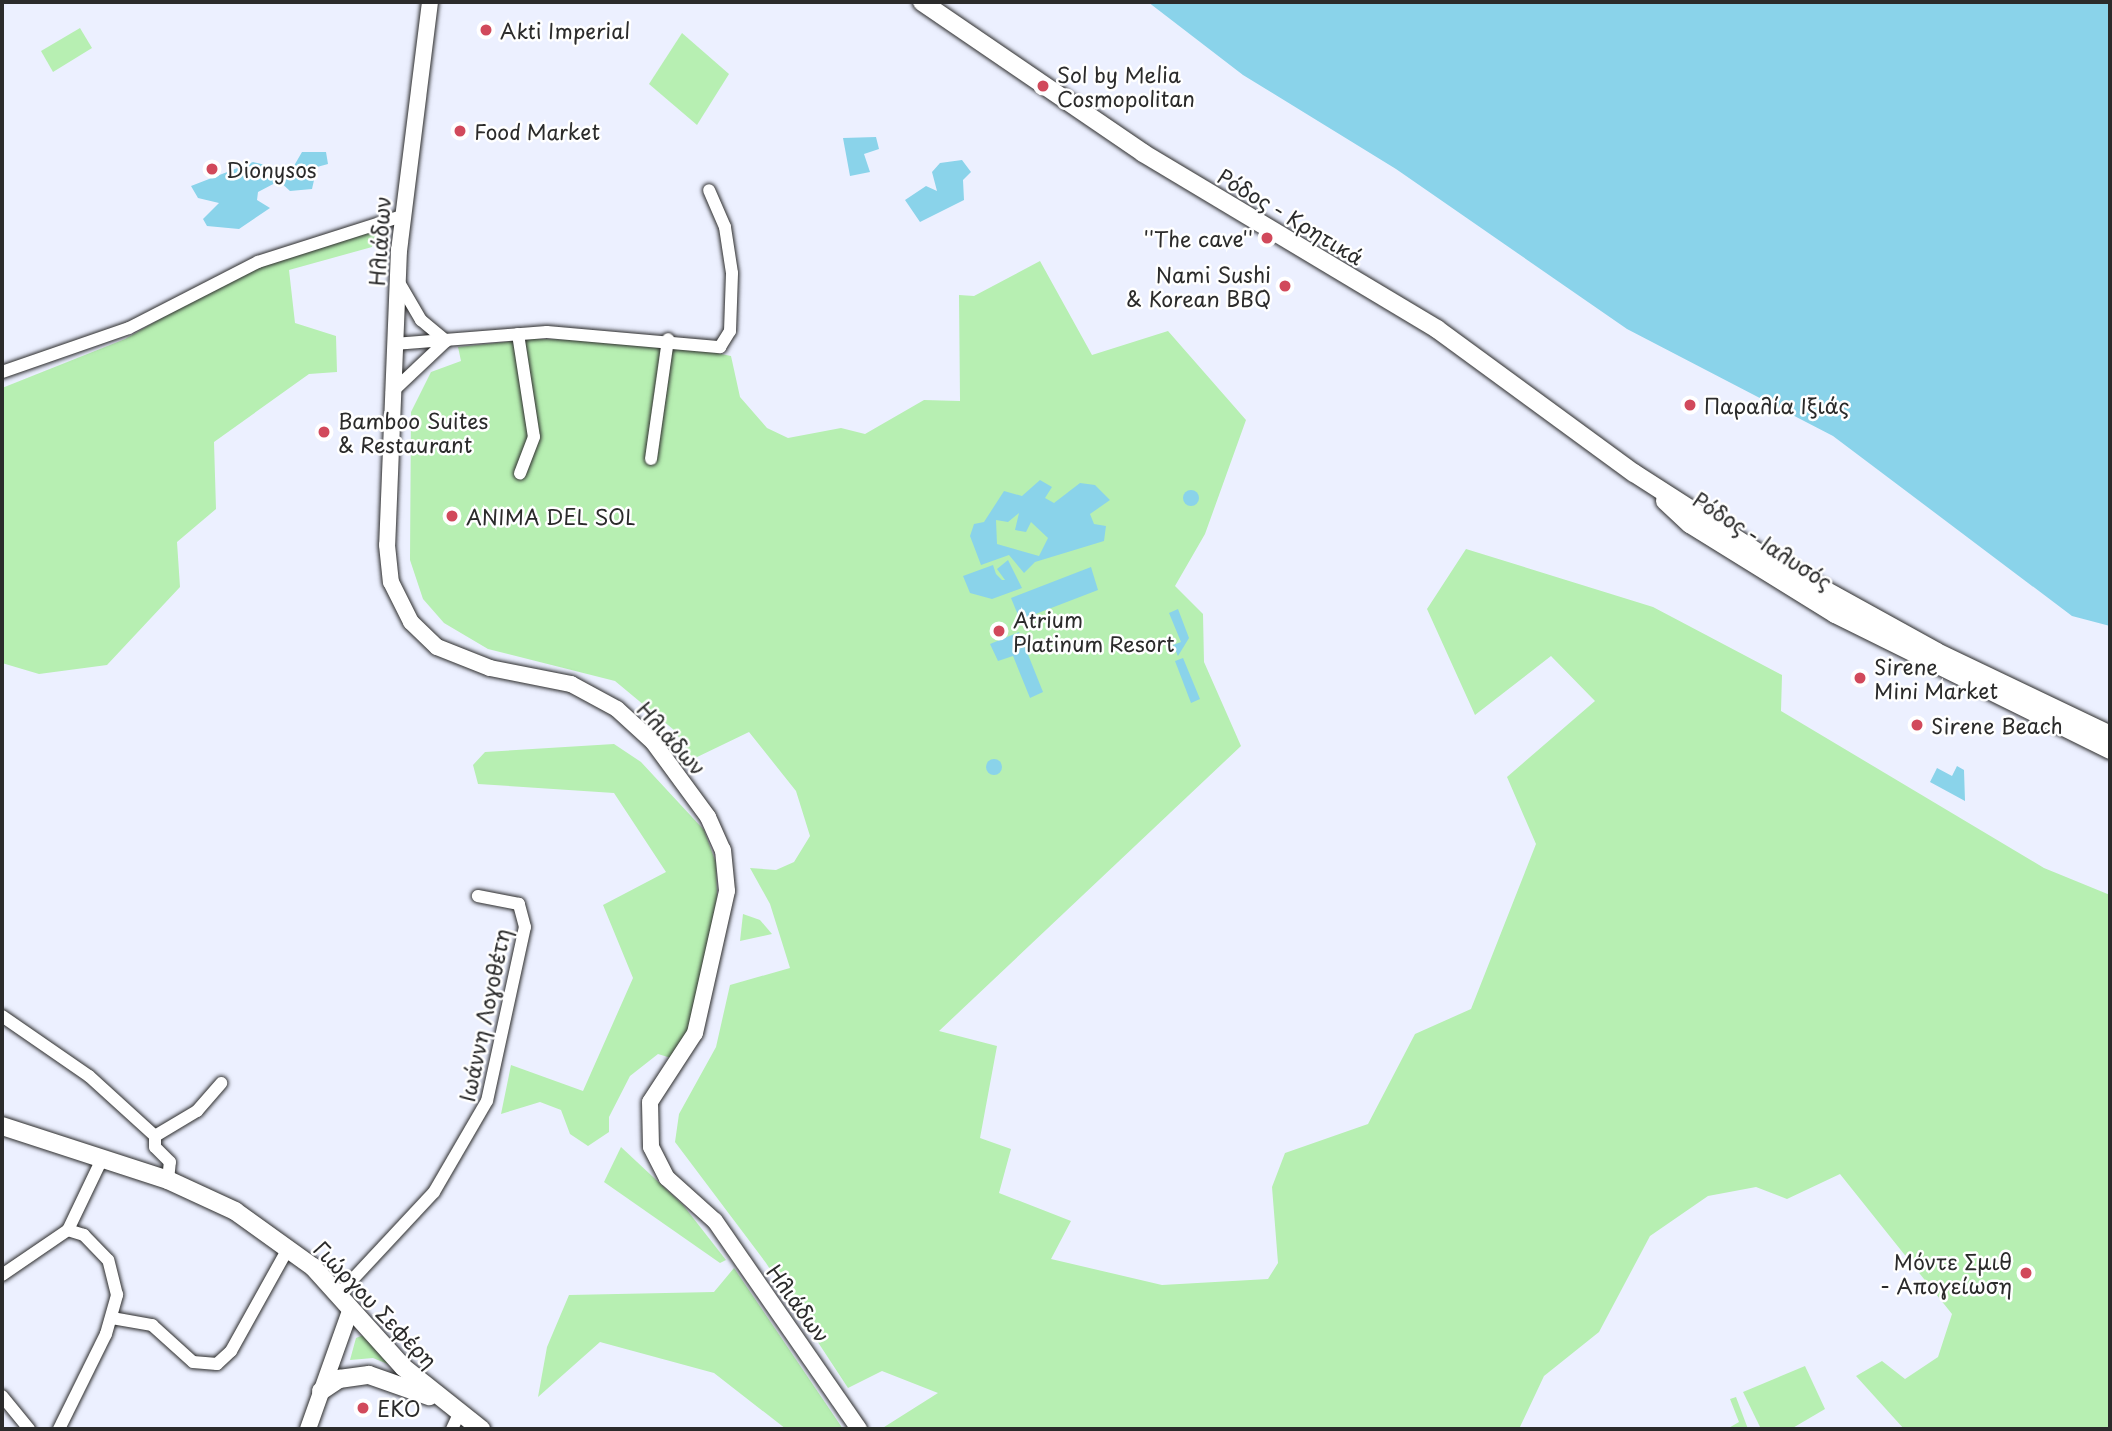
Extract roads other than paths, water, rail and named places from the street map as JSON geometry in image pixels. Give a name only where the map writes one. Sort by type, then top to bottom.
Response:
[{"type":"main road","name":"Ρόδος - Κρητικά","points":[[922,2],[1126,142],[1437,329],[1633,473]]},
{"type":"main road","name":"Ρόδος - Ιαλυσός","points":[[1633,473],[1765,557],[1904,634],[2110,735]]},
{"type":"main road","name":"Ρόδος - Ιαλυσός","points":[[1633,473],[1690,524],[1740,557],[1931,664],[2110,750]]},
{"type":"main road","name":"Γιώργου Σεφέρη","points":[[2,1126],[101,1161],[168,1180],[208,1196],[289,1247],[339,1294],[438,1399],[456,1422],[481,1429]]},
{"type":"main road","points":[[321,1391],[339,1379],[369,1376],[438,1399]]},
{"type":"street","name":"Ηλιάδων","points":[[430,2],[401,216],[387,545],[391,582],[411,622],[455,657],[571,684],[617,709],[678,772],[717,834],[728,868],[716,953],[692,1041],[650,1102],[651,1147],[667,1178],[715,1222],[859,1429]]},
{"type":"street","points":[[394,344],[518,334],[668,339],[720,347],[728,340],[732,273],[725,228],[709,190]]},
{"type":"street","points":[[2,372],[129,328],[258,261],[401,216]]},
{"type":"street","points":[[397,278],[421,320],[446,341]]},
{"type":"street","points":[[518,334],[534,437],[520,473]]},
{"type":"street","points":[[651,459],[668,339]]},
{"type":"street","points":[[392,392],[446,341]]},
{"type":"street","name":"Ιωάννη Λογοθέτη","points":[[339,1294],[434,1192],[487,1101],[525,927],[519,904],[478,896]]},
{"type":"street","points":[[2,1016],[89,1076],[155,1136],[155,1147],[170,1162],[168,1180]]},
{"type":"street","points":[[155,1136],[197,1111],[221,1083]]},
{"type":"street","points":[[2,1275],[68,1230],[101,1161]]},
{"type":"street","points":[[59,1429],[112,1318],[113,1270],[84,1234],[68,1230]]},
{"type":"street","points":[[112,1318],[152,1325],[193,1362],[217,1364],[231,1351],[289,1247]]},
{"type":"street","points":[[308,1429],[351,1308]]},
{"type":"street","points":[[2,1396],[29,1429]]},
{"type":"water","points":[[1148,2],[2110,2],[2110,626],[2072,616],[1833,436],[1627,329],[1396,169],[1243,75]]},
{"type":"water","points":[[876,137],[879,149],[864,154],[870,172],[850,176],[843,138]]},
{"type":"water","points":[[302,152],[326,152],[328,164],[317,167],[312,189],[290,191],[279,181],[258,192],[257,200],[270,208],[239,229],[207,226],[203,219],[219,203],[198,198],[191,186],[253,162],[291,171]]},
{"type":"water","points":[[962,160],[971,172],[963,180],[964,200],[920,222],[905,200],[926,186],[937,191],[932,172],[940,163]]},
{"type":"water","points":[[1040,480],[1052,487],[1045,498],[1054,503],[1080,483],[1095,485],[1110,500],[1090,514],[1094,524],[1106,526],[1104,541],[1035,562],[1024,573],[1009,555],[981,565],[970,536],[974,524],[984,522],[1004,491],[1022,496]],"holes":[[[1019,513],[1015,530],[1026,532],[1031,522],[1048,538],[1039,556],[997,544],[996,520],[1008,522]]]},
{"type":"water","points":[[1191,490],[1199,498],[1191,506],[1183,498]]},
{"type":"water","points":[[1008,560],[1022,588],[992,599],[970,593],[963,576],[993,565],[996,574],[1005,580],[997,569]]},
{"type":"water","points":[[1091,567],[1098,590],[1020,620],[1011,598]]},
{"type":"water","points":[[1178,609],[1189,638],[1178,656],[1173,645],[1181,642],[1169,613]]},
{"type":"water","points":[[1019,632],[1043,692],[1030,698],[1013,656],[998,661],[990,644]]},
{"type":"water","points":[[1183,658],[1200,699],[1191,703],[1175,661]]},
{"type":"water","points":[[994,759],[1002,767],[994,775],[986,767]]},
{"type":"water","points":[[1957,766],[1964,770],[1965,801],[1930,782],[1937,768],[1952,776]]},
{"type":"place","name":"Akti Imperial","points":[[486,30]]},
{"type":"place","name":"Sol by Melia Cosmopolitan","points":[[1043,86]]},
{"type":"place","name":"Food Market","points":[[460,131]]},
{"type":"place","name":"Dionysos","points":[[212,169]]},
{"type":"place","name":"''The cave''","points":[[1267,238]]},
{"type":"place","name":"Nami Sushi & Korean BBQ","points":[[1285,286]]},
{"type":"place","name":"Παραλία Ιξιάς","points":[[1690,405]]},
{"type":"place","name":"Bamboo Suites & Restaurant","points":[[324,432]]},
{"type":"place","name":"ANIMA DEL SOL","points":[[452,516]]},
{"type":"place","name":"Atrium Platinum Resort","points":[[999,631]]},
{"type":"place","name":"Sirene Mini Market","points":[[1860,678]]},
{"type":"place","name":"Sirene Beach","points":[[1917,725]]},
{"type":"place","name":"Μόντε Σμιθ - Απογείωση","points":[[2026,1273]]},
{"type":"place","name":"EKO","points":[[363,1408]]}]
